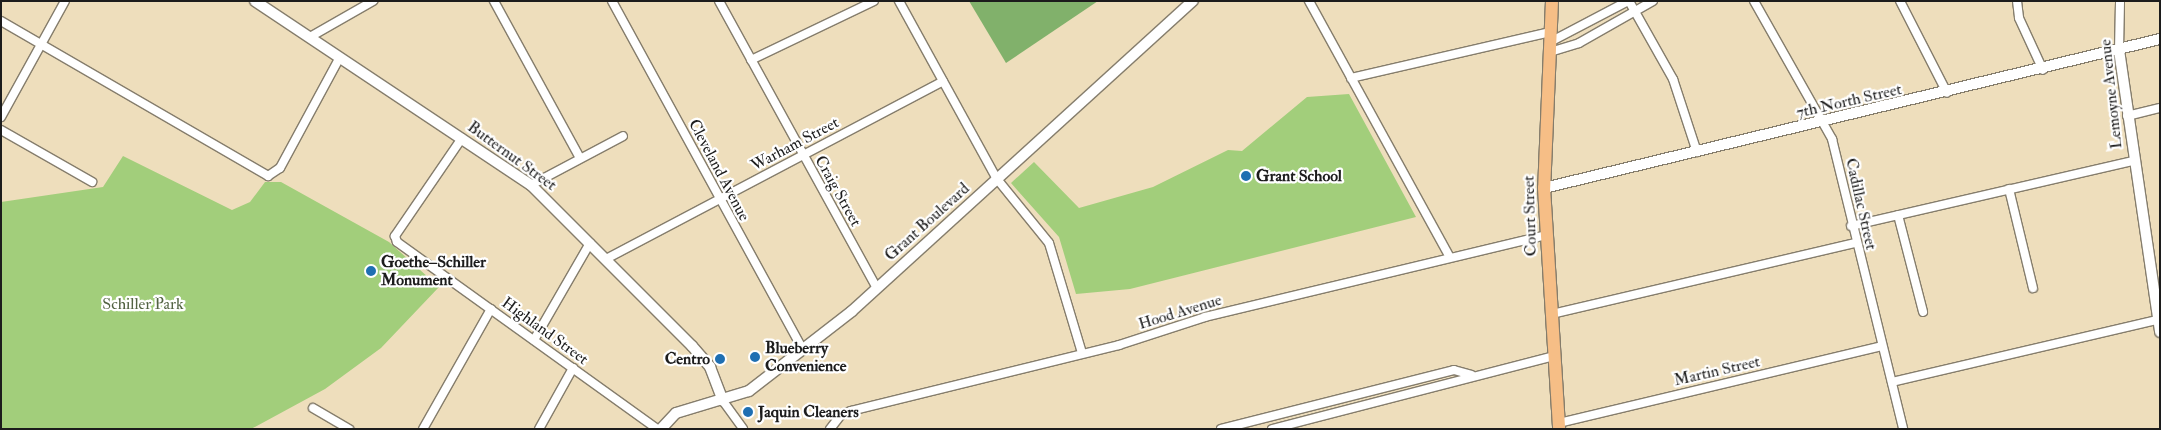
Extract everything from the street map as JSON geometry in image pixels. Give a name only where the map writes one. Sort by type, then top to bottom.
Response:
[{"type":"main road","name":"Court Street","points":[[1552,1],[1544,188],[1559,426]]},
{"type":"street","points":[[1,117],[65,1]]},
{"type":"street","name":"Butternut Street","points":[[255,1],[530,185],[701,356],[717,381],[722,401],[743,429]]},
{"type":"street","points":[[310,37],[373,1]]},
{"type":"street","points":[[494,1],[580,158]]},
{"type":"street","name":"Cleveland Avenue","points":[[612,1],[803,350]]},
{"type":"street","name":"Craig Street","points":[[719,1],[802,155],[877,288]]},
{"type":"street","points":[[750,60],[874,1]]},
{"type":"street","points":[[899,1],[997,179],[1054,252],[1082,353]]},
{"type":"street","points":[[1309,1],[1450,257]]},
{"type":"street","points":[[1550,42],[1629,1],[1674,79],[1697,152]]},
{"type":"street","points":[[1351,78],[1550,42],[1579,43],[1653,1]]},
{"type":"street","name":"Cadillac Street","points":[[1754,1],[1825,123],[1903,429]]},
{"type":"street","points":[[1900,1],[1947,94]]},
{"type":"street","points":[[2017,1],[2019,18],[2044,70]]},
{"type":"street","name":"Lemoyne Avenue","points":[[2120,1],[2119,50],[2133,161],[2160,332]]},
{"type":"street","name":"Grant Boulevard","points":[[661,429],[676,413],[722,401],[749,391],[803,350],[877,288],[1192,2]]},
{"type":"street","points":[[1,21],[262,174],[276,173],[340,57]]},
{"type":"street","name":"7th North Street","points":[[1544,188],[1947,94],[2160,39]]},
{"type":"street","name":"Warham Street","points":[[606,259],[943,81]]},
{"type":"street","points":[[2127,116],[2160,108]]},
{"type":"street","points":[[1,130],[92,182]]},
{"type":"street","points":[[530,185],[623,136]]},
{"type":"street","name":"Highland Street","points":[[462,138],[395,236],[406,250],[657,429]]},
{"type":"street","points":[[1851,226],[2133,161]]},
{"type":"street","points":[[2009,189],[2033,288]]},
{"type":"street","points":[[1898,215],[1923,312]]},
{"type":"street","name":"Hood Avenue","points":[[830,429],[841,415],[851,411],[1450,257],[1546,235]]},
{"type":"street","points":[[534,340],[590,243]]},
{"type":"street","points":[[1552,314],[1855,243]]},
{"type":"street","points":[[423,429],[491,309]]},
{"type":"street","points":[[1892,382],[2159,319]]},
{"type":"street","name":"Martin Street","points":[[1559,426],[1882,346]]},
{"type":"street","points":[[1272,429],[1457,384],[1471,375],[1554,356]]},
{"type":"street","points":[[539,429],[573,368]]},
{"type":"street","points":[[1221,429],[1454,370],[1471,375]]},
{"type":"street","points":[[313,408],[349,429]]},
{"type":"green space","points":[[969,1],[1098,1],[1006,63]]},
{"type":"green space","points":[[1349,94],[1416,217],[1130,289],[1076,294],[1059,237],[1011,183],[1034,162],[1079,208],[1153,187],[1228,150],[1242,151],[1307,97]]},
{"type":"green space","name":"Schiller Park","points":[[123,156],[232,210],[250,202],[265,182],[281,182],[389,242],[439,287],[381,348],[325,389],[251,429],[1,429],[1,202],[103,187]]},
{"type":"place","name":"Grant School","points":[[1246,176]]},
{"type":"place","name":"Goethe–Schiller Monument","points":[[371,271]]},
{"type":"place","name":"Blueberry Convenience","points":[[755,357]]},
{"type":"place","name":"Centro","points":[[720,359]]},
{"type":"place","name":"Jaquin Cleaners","points":[[748,412]]}]
